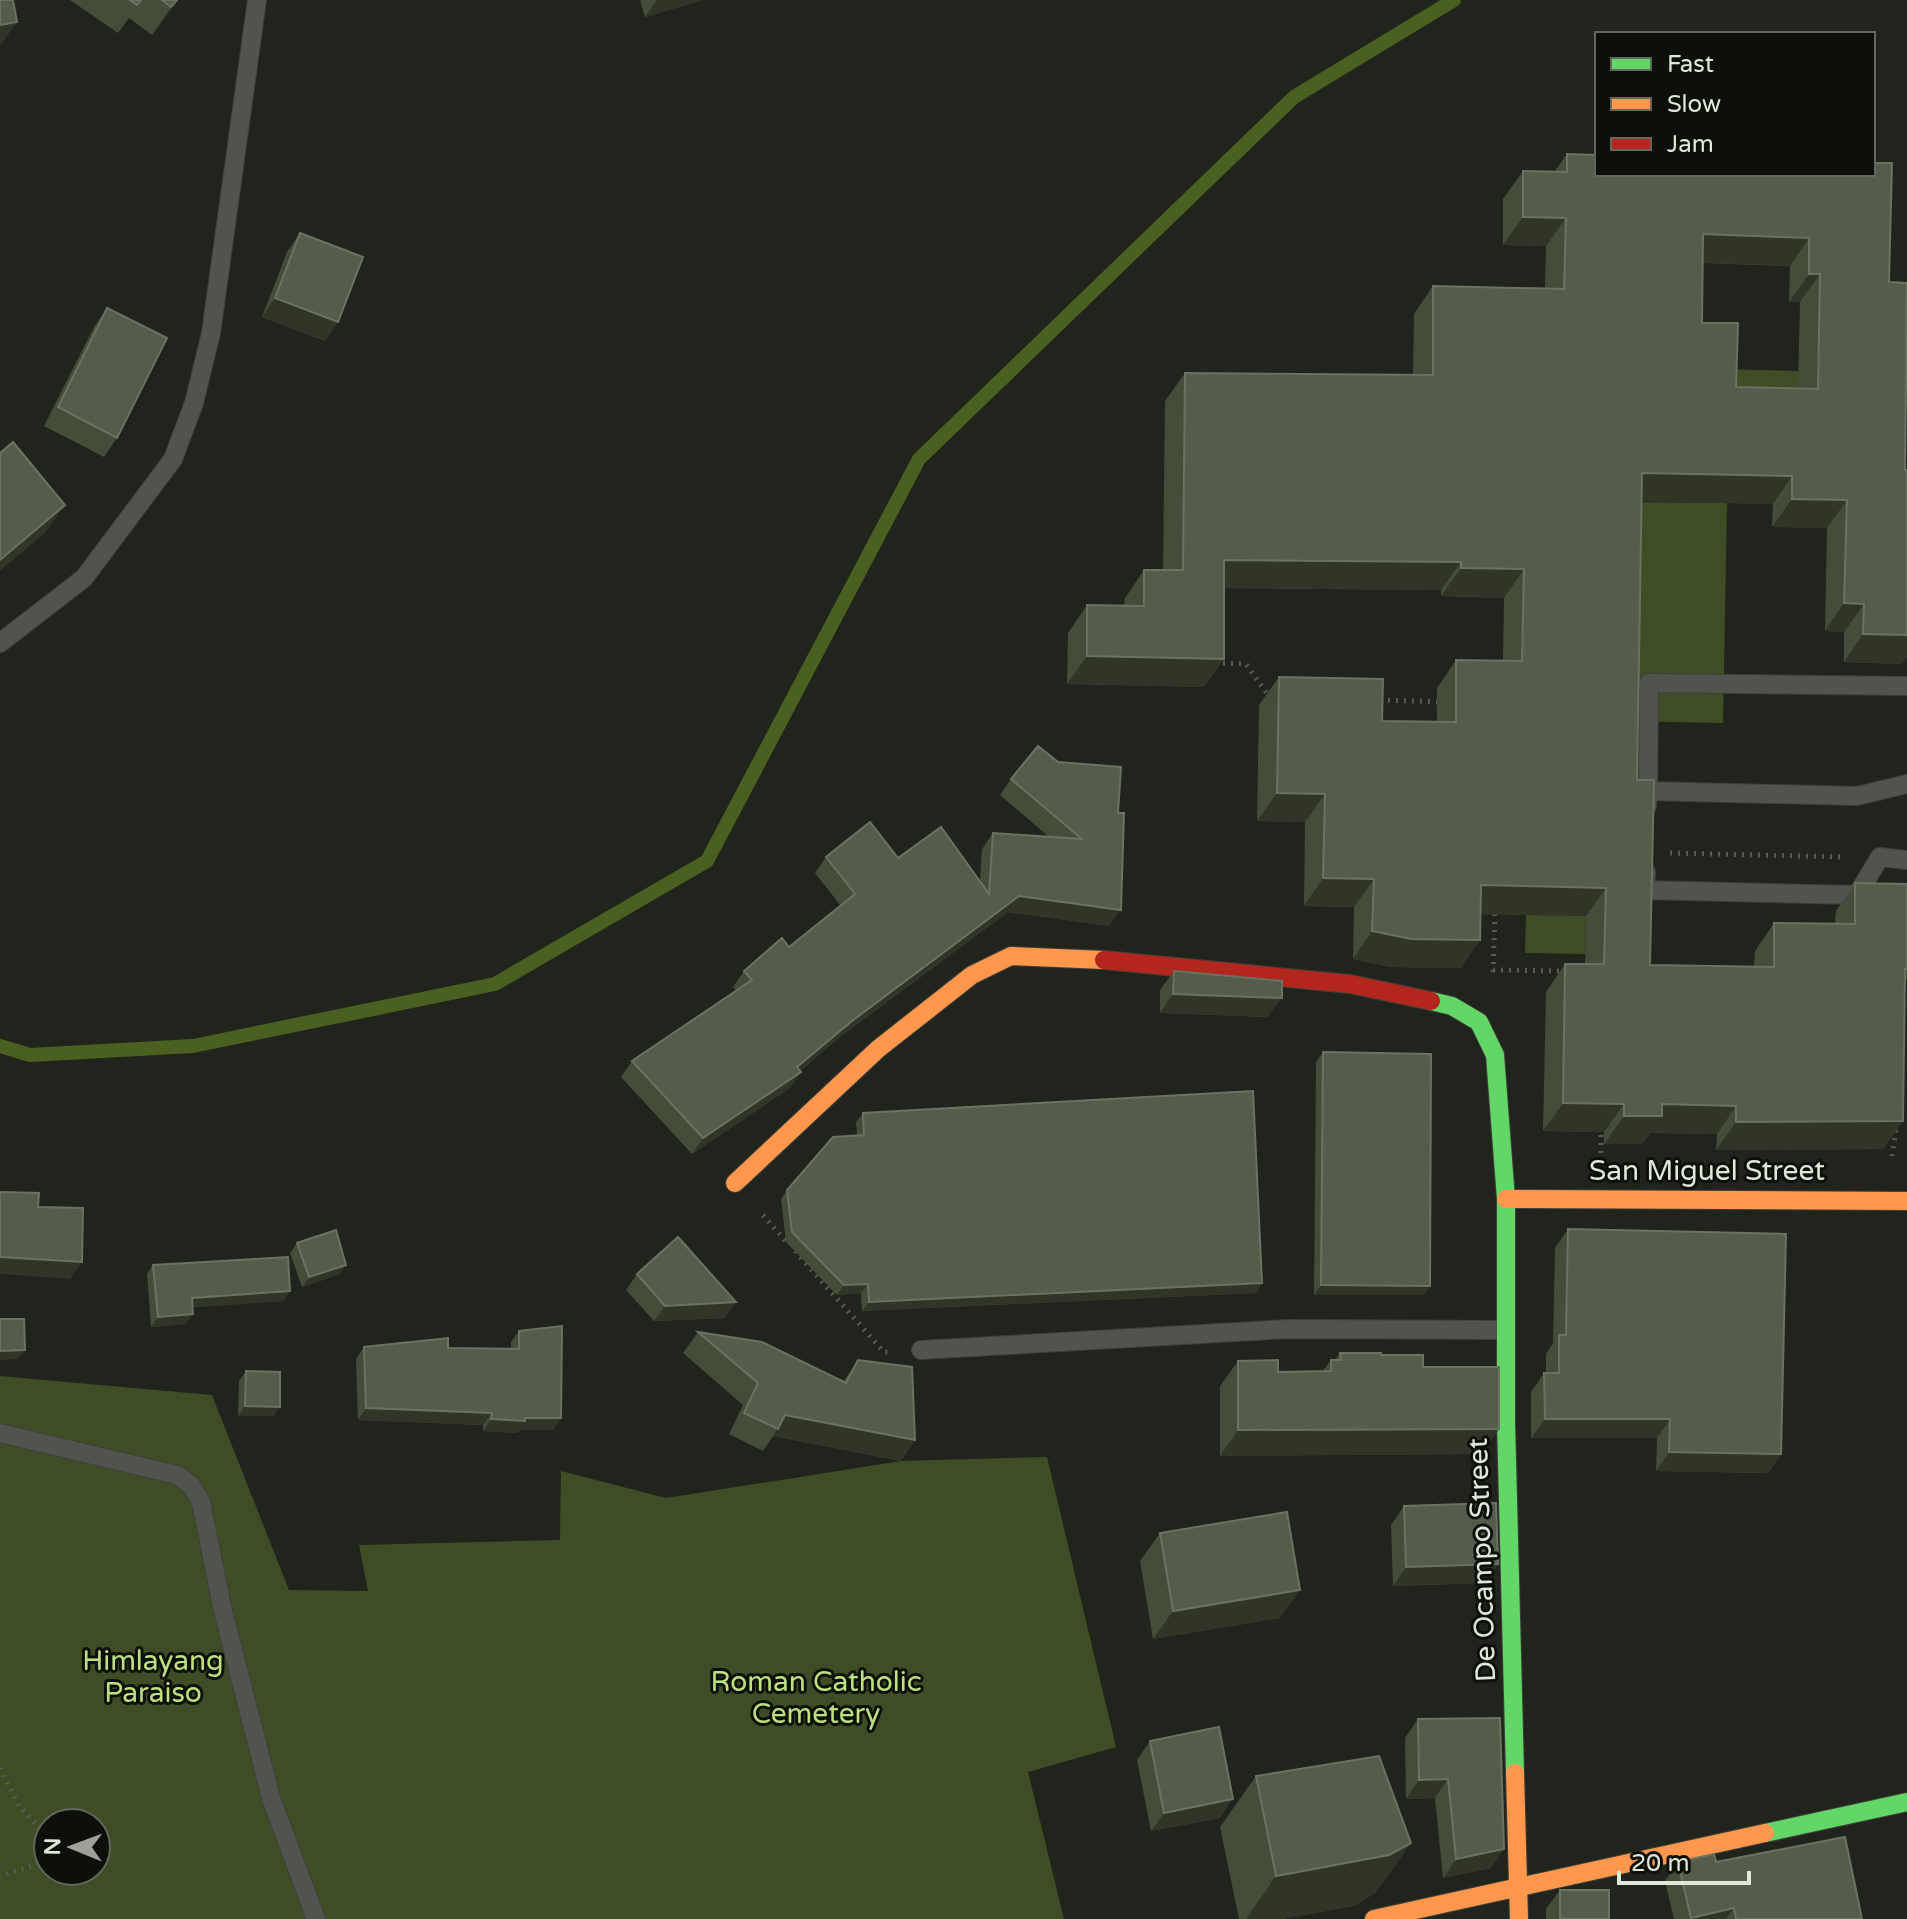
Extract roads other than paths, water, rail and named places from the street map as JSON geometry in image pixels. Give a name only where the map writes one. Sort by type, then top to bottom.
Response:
[{"type":"street","name":"De Ocampo Street","points":[[735,1183],[878,1049],[972,975],[1011,956],[1054,956],[1350,984],[1462,1009],[1486,1030],[1495,1055],[1506,1199],[1505,1330],[1519,1919]]},
{"type":"street","name":"San Miguel Street","points":[[1506,1199],[1650,1197],[1907,1201]]},
{"type":"street","points":[[1374,1919],[1907,1802]]},
{"type":"lane","points":[[0,643],[84,578],[173,459],[194,403],[211,333],[257,0]]},
{"type":"lane","points":[[1647,829],[1649,683],[1907,686]]},
{"type":"lane","points":[[1648,791],[1857,796],[1907,784]]},
{"type":"lane","points":[[1647,853],[1645,890],[1857,895],[1880,857],[1907,860]]},
{"type":"lane","points":[[921,1350],[1289,1329],[1505,1330]]},
{"type":"lane","points":[[0,1433],[177,1475],[191,1485],[201,1502],[271,1798],[316,1919]]},
{"type":"waterway","points":[[0,1046],[30,1055],[193,1046],[495,984],[707,861],[919,459],[1294,97],[1454,0]]},
{"type":"park label","name":"Himlayang Paraiso","points":[[153,1677]]},
{"type":"park label","name":"Roman Catholic Cemetery","points":[[816,1698]]}]
